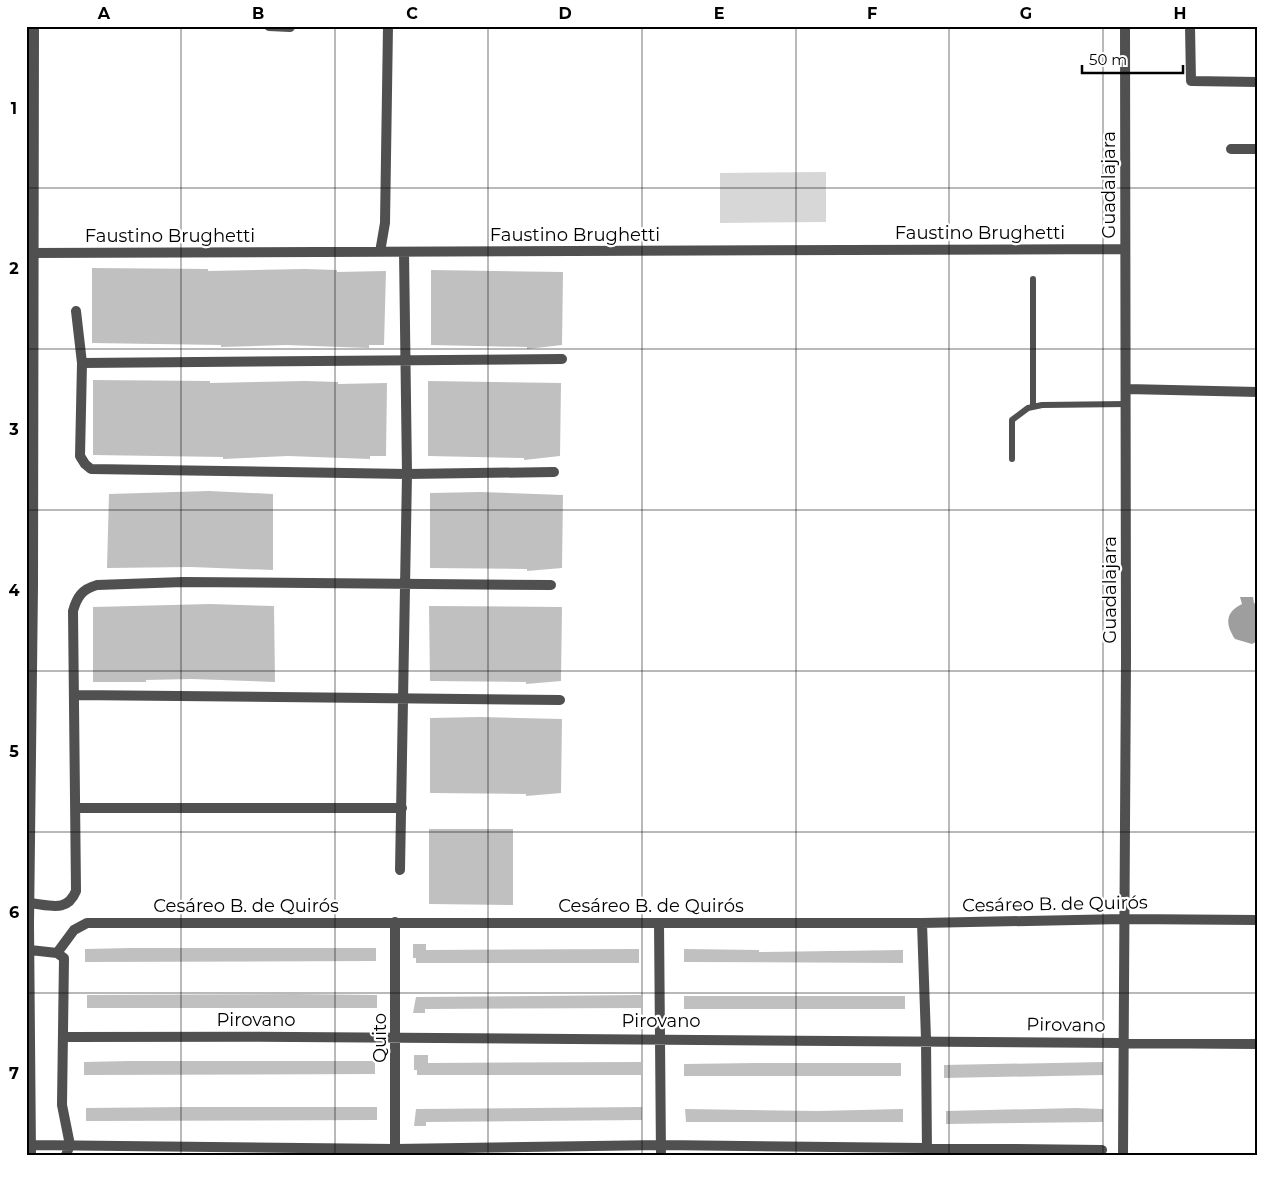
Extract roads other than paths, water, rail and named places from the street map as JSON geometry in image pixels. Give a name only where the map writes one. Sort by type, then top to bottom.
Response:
[{"type":"street","points":[[34,26],[30,88],[28,771],[30,904],[28,924],[30,950],[29,1089],[31,1150],[395,1152],[1102,1150]]},
{"type":"street","points":[[269,26],[290,27]]},
{"type":"street","points":[[380,252],[385,223],[388,26]]},
{"type":"street","name":"Guadalajara","points":[[1123,1155],[1126,404],[1125,26]]},
{"type":"street","points":[[1190,26],[1191,81],[1258,82]]},
{"type":"street","points":[[1231,149],[1258,149]]},
{"type":"street","name":"Faustino Brughetti","points":[[30,253],[1125,249]]},
{"type":"street","points":[[400,870],[407,474],[404,252]]},
{"type":"street","points":[[76,311],[82,362],[80,456],[85,464],[91,468],[407,474],[554,472]]},
{"type":"street","points":[[82,362],[562,359]]},
{"type":"street","points":[[1126,389],[1258,392]]},
{"type":"street","points":[[30,904],[64,906],[71,902],[76,891],[73,612],[76,599],[86,588],[96,585],[183,582],[551,585]]},
{"type":"street","points":[[74,695],[560,700]]},
{"type":"street","points":[[76,808],[402,808]]},
{"type":"street","name":"Cesáreo B. de Quirós","points":[[57,953],[74,930],[87,923],[922,923],[1123,918],[1258,920]]},
{"type":"street","name":"Quito","points":[[395,1152],[396,922]]},
{"type":"street","points":[[659,923],[661,1150]]},
{"type":"street","points":[[922,923],[927,1151]]},
{"type":"street","points":[[30,950],[57,953],[64,958],[62,1105],[68,1150]]},
{"type":"street","name":"Pirovano","points":[[64,1037],[661,1037],[1258,1044]]},
{"type":"lane","points":[[1033,279],[1033,406]]},
{"type":"lane","points":[[1012,459],[1012,420],[1028,408],[1033,406],[1126,404]]}]
